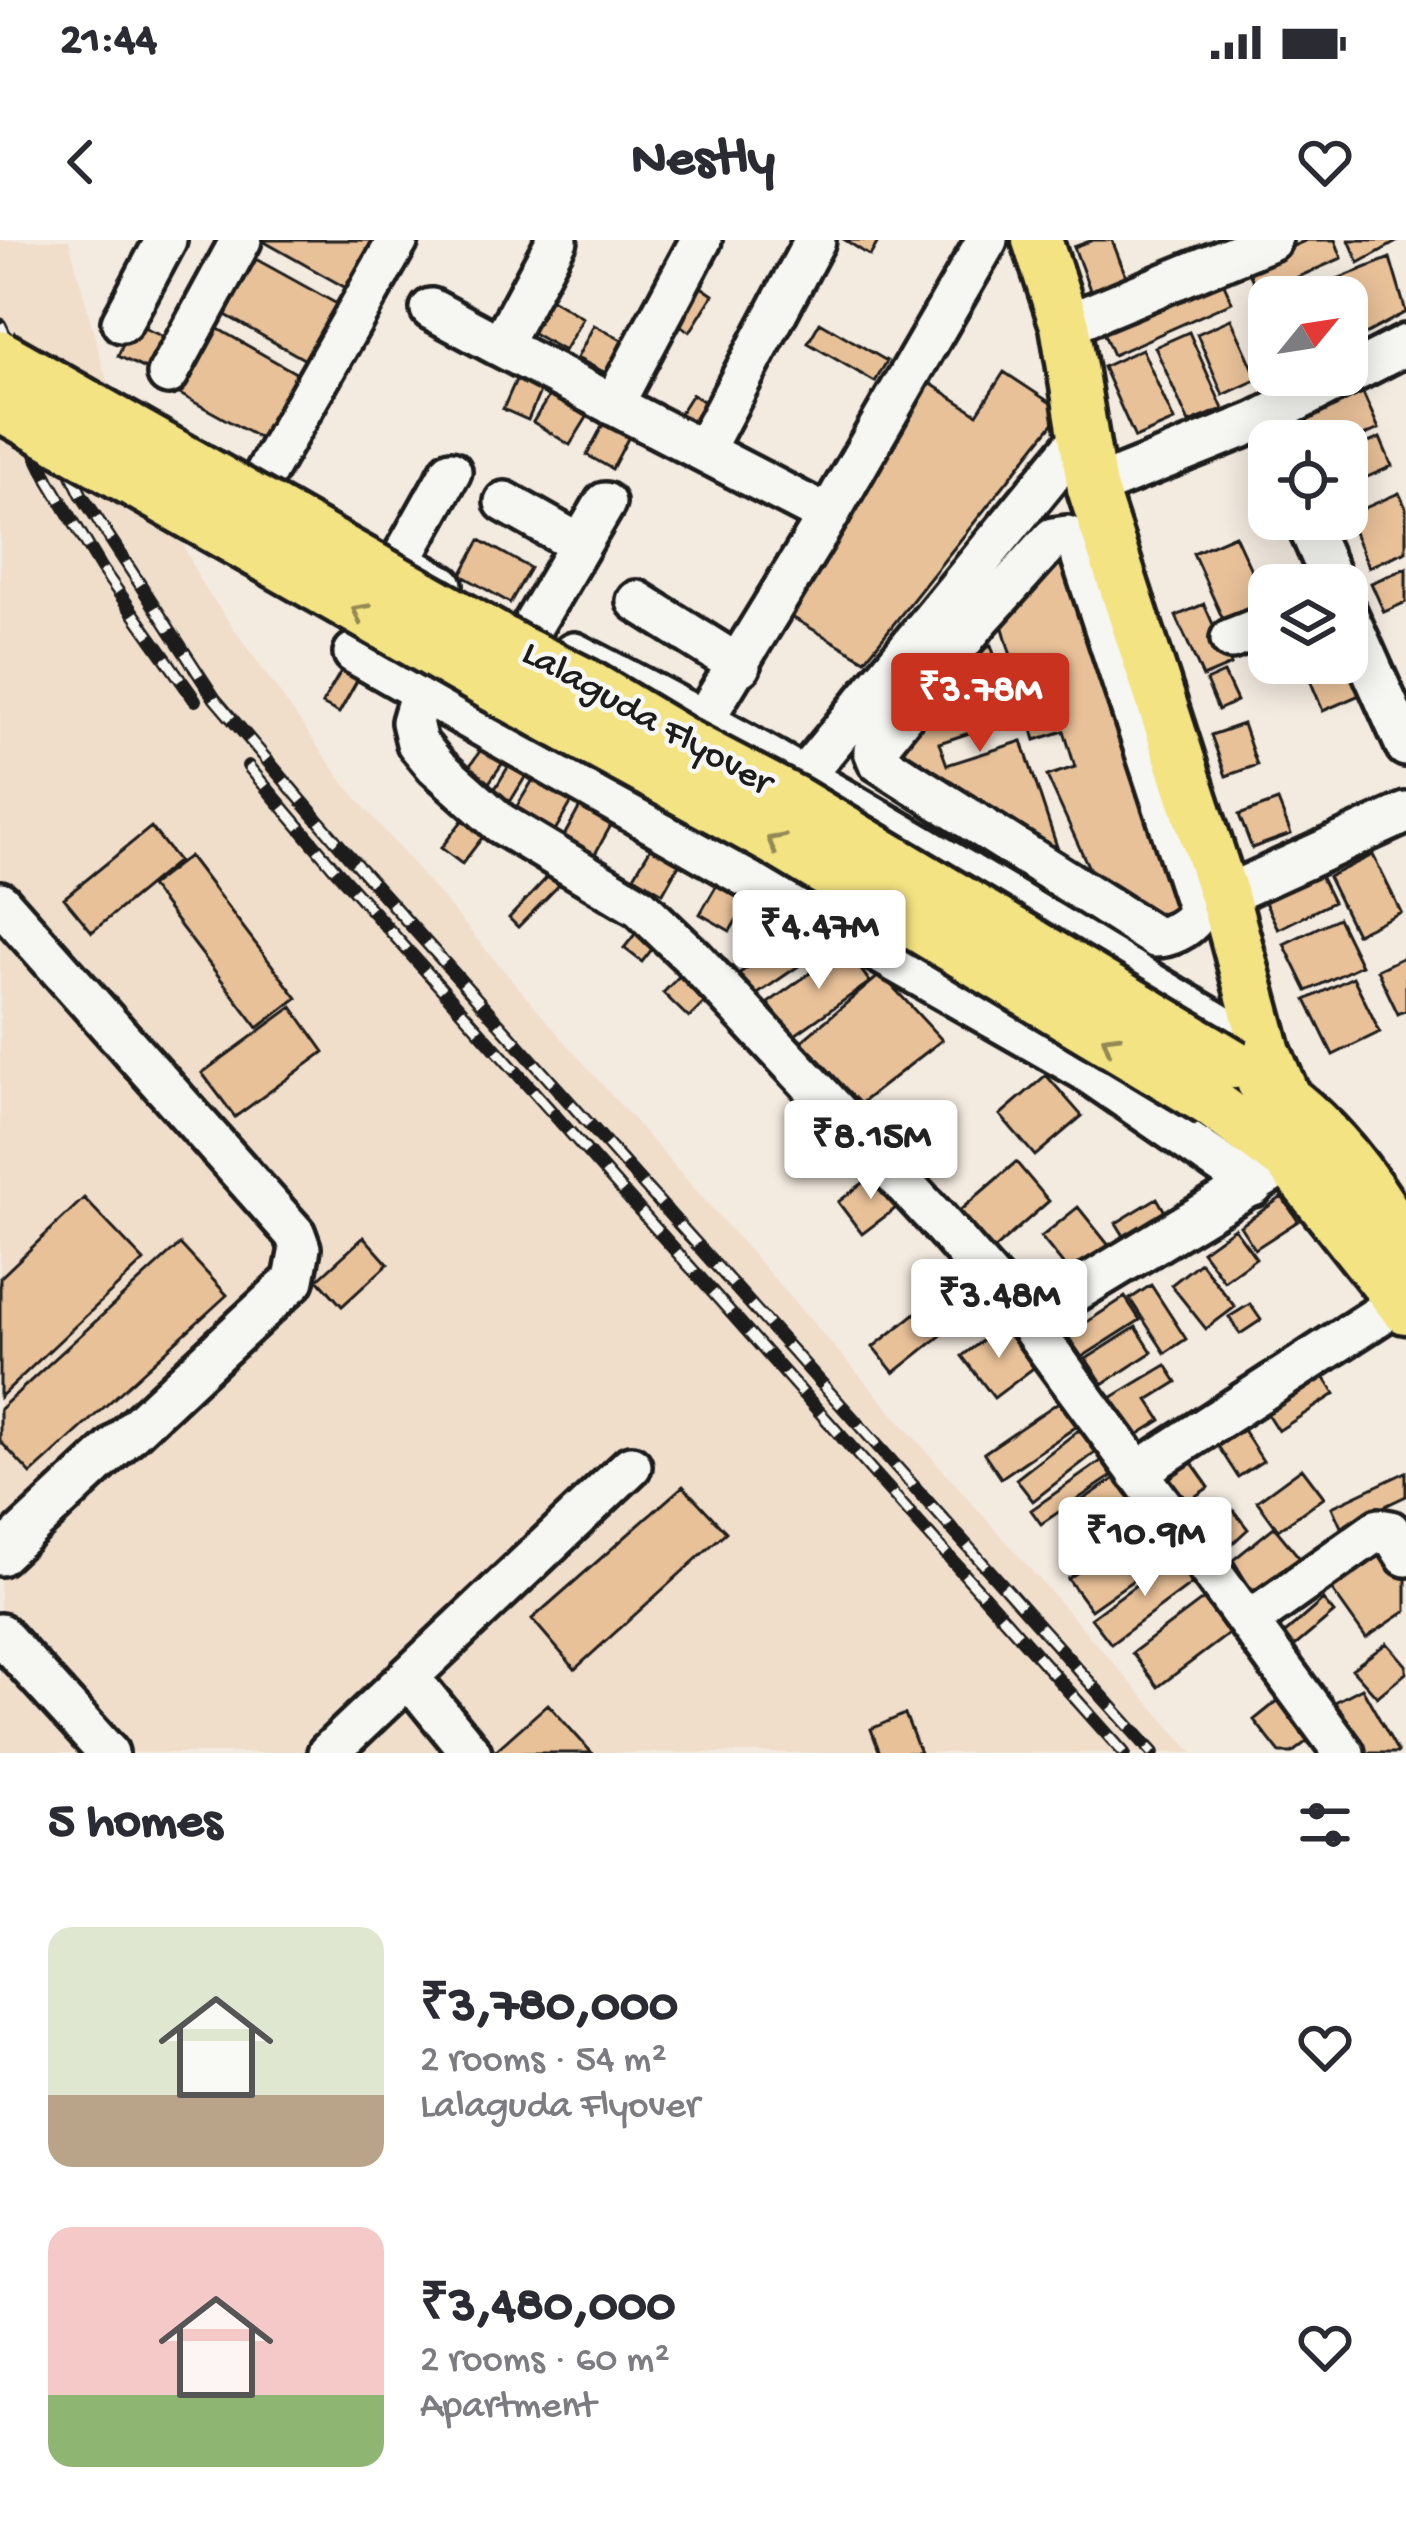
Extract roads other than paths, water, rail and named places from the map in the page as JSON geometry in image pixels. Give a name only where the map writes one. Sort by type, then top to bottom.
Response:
[{"type":"main road","points":[[1037,240],[1065,325],[1092,488],[1224,896],[1237,1072]]},
{"type":"main road","name":"Lalaguda Flyover","points":[[0,355],[496,638],[795,801],[1237,1072],[1281,1153]]},
{"type":"main road","name":"Lalaguda Flyover","points":[[0,406],[494,688],[773,840],[1285,1096],[1281,1153]]},
{"type":"main road","points":[[1281,1153],[1406,1246]]},
{"type":"main road","points":[[1361,1212],[1403,1305]]},
{"type":"street","points":[[122,322],[166,240]]},
{"type":"street","points":[[168,374],[241,240]]},
{"type":"street","points":[[261,481],[398,240]]},
{"type":"street","points":[[500,346],[557,240]]},
{"type":"street","points":[[614,405],[701,240]]},
{"type":"street","points":[[704,449],[815,240]]},
{"type":"street","points":[[704,719],[740,666],[987,240]]},
{"type":"street","points":[[1065,325],[1206,252],[1270,240]]},
{"type":"street","points":[[431,309],[828,517]]},
{"type":"street","points":[[1286,420],[1406,345]]},
{"type":"street","points":[[152,417],[400,562],[804,776],[1237,1072]]},
{"type":"street","points":[[804,776],[967,605],[1052,538],[1067,536],[1077,544],[1196,904],[1190,924],[1165,937],[1154,937],[878,761],[874,751],[967,605],[1083,435]]},
{"type":"street","points":[[1092,488],[1248,439]]},
{"type":"street","points":[[400,562],[451,470]]},
{"type":"street","points":[[505,502],[579,544]]},
{"type":"street","points":[[530,630],[604,503]]},
{"type":"street","points":[[466,598],[421,691],[412,722],[417,742],[436,766],[500,823],[640,907],[778,1048],[1028,1321],[1344,1753]]},
{"type":"street","points":[[637,601],[740,666]]},
{"type":"street","points":[[1231,639],[1248,632]]},
{"type":"street","points":[[354,653],[1083,1069],[1281,1153]]},
{"type":"street","points":[[1368,661],[1406,746]]},
{"type":"street","points":[[1224,896],[1406,813]]},
{"type":"street","points":[[0,902],[295,1234],[301,1248],[294,1280],[0,1556]]},
{"type":"street","points":[[1028,1321],[1281,1153]]},
{"type":"street","points":[[1137,1472],[1403,1305]]},
{"type":"street","points":[[328,1753],[631,1466]]},
{"type":"street","points":[[1248,1622],[1379,1529],[1390,1531],[1406,1556]]},
{"type":"street","points":[[0,1634],[107,1753]]},
{"type":"street","points":[[409,1678],[471,1753]]},
{"type":"railway","points":[[0,324],[81,494],[215,699],[347,854],[1153,1753]]},
{"type":"railway","points":[[0,380],[49,481],[102,569],[195,700]]},
{"type":"railway","points":[[248,766],[1124,1753]]}]
